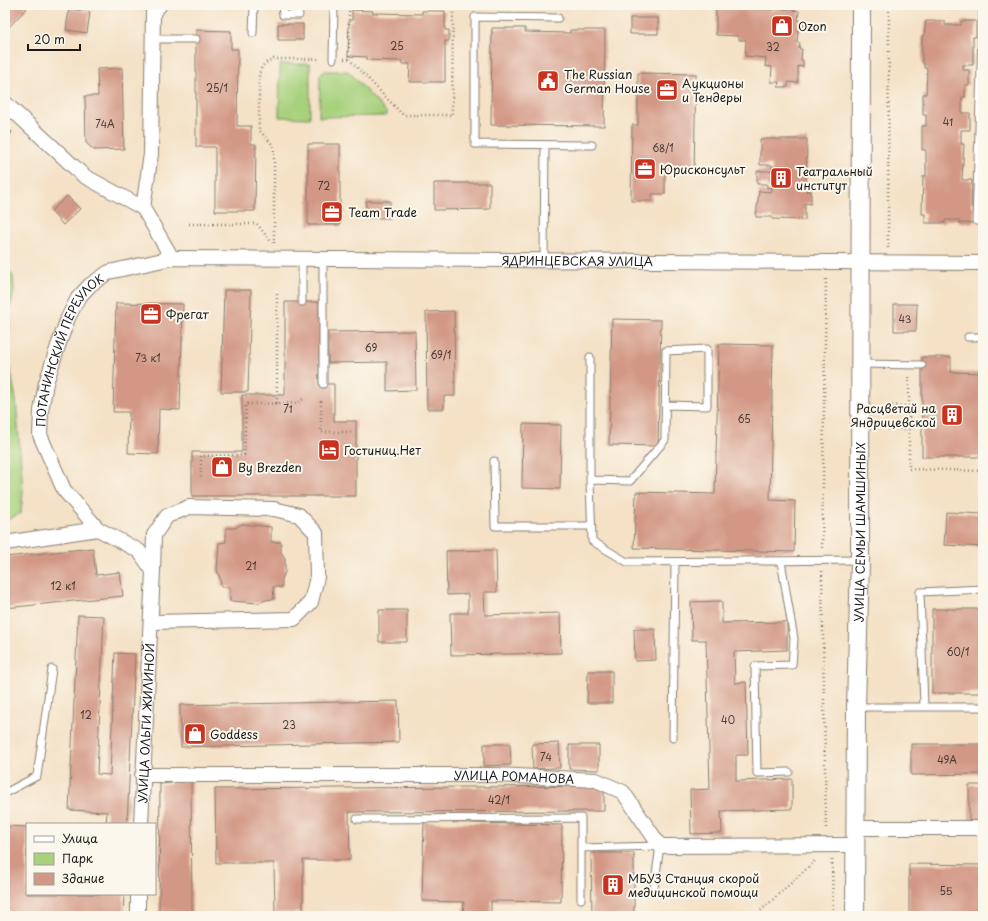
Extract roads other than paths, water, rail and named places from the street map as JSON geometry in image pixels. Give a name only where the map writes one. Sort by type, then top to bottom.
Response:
[{"type":"street","points":[[143,208],[151,154],[153,12],[160,5]]},
{"type":"street","name":"УЛИЦА СЕМЬИ ШАМШИНЫХ","points":[[855,916],[856,707],[860,560],[861,5]]},
{"type":"street","points":[[5,103],[84,176],[143,208],[172,258]]},
{"type":"street","name":"ЯДРИНЦЕВСКАЯ УЛИЦА","points":[[172,258],[544,259],[983,263]]},
{"type":"street","name":"ПОТАНИНСКИЙ ПЕРЕУЛОК","points":[[153,571],[139,551],[98,529],[64,490],[40,435],[41,411],[46,383],[68,318],[78,298],[90,285],[109,272],[172,258]]},
{"type":"street","points":[[189,507],[274,508],[299,515],[316,533],[317,578],[312,602],[294,619],[152,622],[153,571],[154,535],[167,516],[189,507]]},
{"type":"street","points":[[5,543],[98,529]]},
{"type":"street","name":"УЛИЦА ОЛЬГИ ЖИЛИНОЙ","points":[[141,823],[142,776],[152,622]]},
{"type":"street","name":"УЛИЦА РОМАНОВА","points":[[142,776],[497,775],[596,780],[623,792],[660,846]]},
{"type":"street","points":[[660,846],[832,846],[855,837],[983,828]]},
{"type":"street","points":[[138,895],[138,916]]},
{"type":"lane","points":[[253,33],[254,5]]},
{"type":"lane","points":[[282,5],[283,15],[299,15]]},
{"type":"lane","points":[[333,59],[334,5]]},
{"type":"lane","points":[[976,221],[983,6]]},
{"type":"lane","points":[[558,18],[475,18],[475,144],[592,145]]},
{"type":"lane","points":[[153,39],[196,39]]},
{"type":"lane","points":[[544,259],[545,145]]},
{"type":"lane","points":[[302,258],[302,302]]},
{"type":"lane","points":[[323,258],[323,384]]},
{"type":"lane","points":[[968,337],[983,337]]},
{"type":"lane","points":[[590,480],[630,481],[665,440],[665,405],[666,351],[708,349],[708,406],[665,405]]},
{"type":"lane","points":[[590,358],[590,480],[592,541],[627,562],[860,560]]},
{"type":"lane","points":[[860,364],[922,365]]},
{"type":"lane","points":[[494,461],[496,526],[591,526]]},
{"type":"lane","points":[[781,561],[794,639],[792,664],[755,666],[756,757],[757,773],[789,772]]},
{"type":"lane","points":[[673,738],[675,562]]},
{"type":"lane","points":[[924,707],[920,592],[983,589]]},
{"type":"lane","points":[[5,793],[37,776],[52,668]]},
{"type":"lane","points":[[856,707],[983,707]]},
{"type":"lane","points":[[357,819],[581,818],[581,899]]},
{"type":"lane","points":[[581,848],[660,846],[654,877],[654,888]]},
{"type":"place","name":"Ozon","points":[[782,26]]},
{"type":"place","name":"The Russian German House","points":[[548,81]]},
{"type":"place","name":"Аукционы и Тендеры","points":[[667,90]]},
{"type":"place","name":"Юрисконсульт","points":[[645,169]]},
{"type":"place","name":"Театральный институт","points":[[781,178]]},
{"type":"place","name":"Team Trade","points":[[332,212]]},
{"type":"place","name":"Фрегат","points":[[151,314]]},
{"type":"place","name":"Расцветай на Яндрицевской","points":[[952,415]]},
{"type":"place","name":"Гостиниц.Нет","points":[[329,450]]},
{"type":"place","name":"By Brezden","points":[[222,467]]},
{"type":"place","name":"Goddess","points":[[195,734]]},
{"type":"place","name":"МБУЗ Станция скорой медицинской помощи","points":[[613,885]]}]
